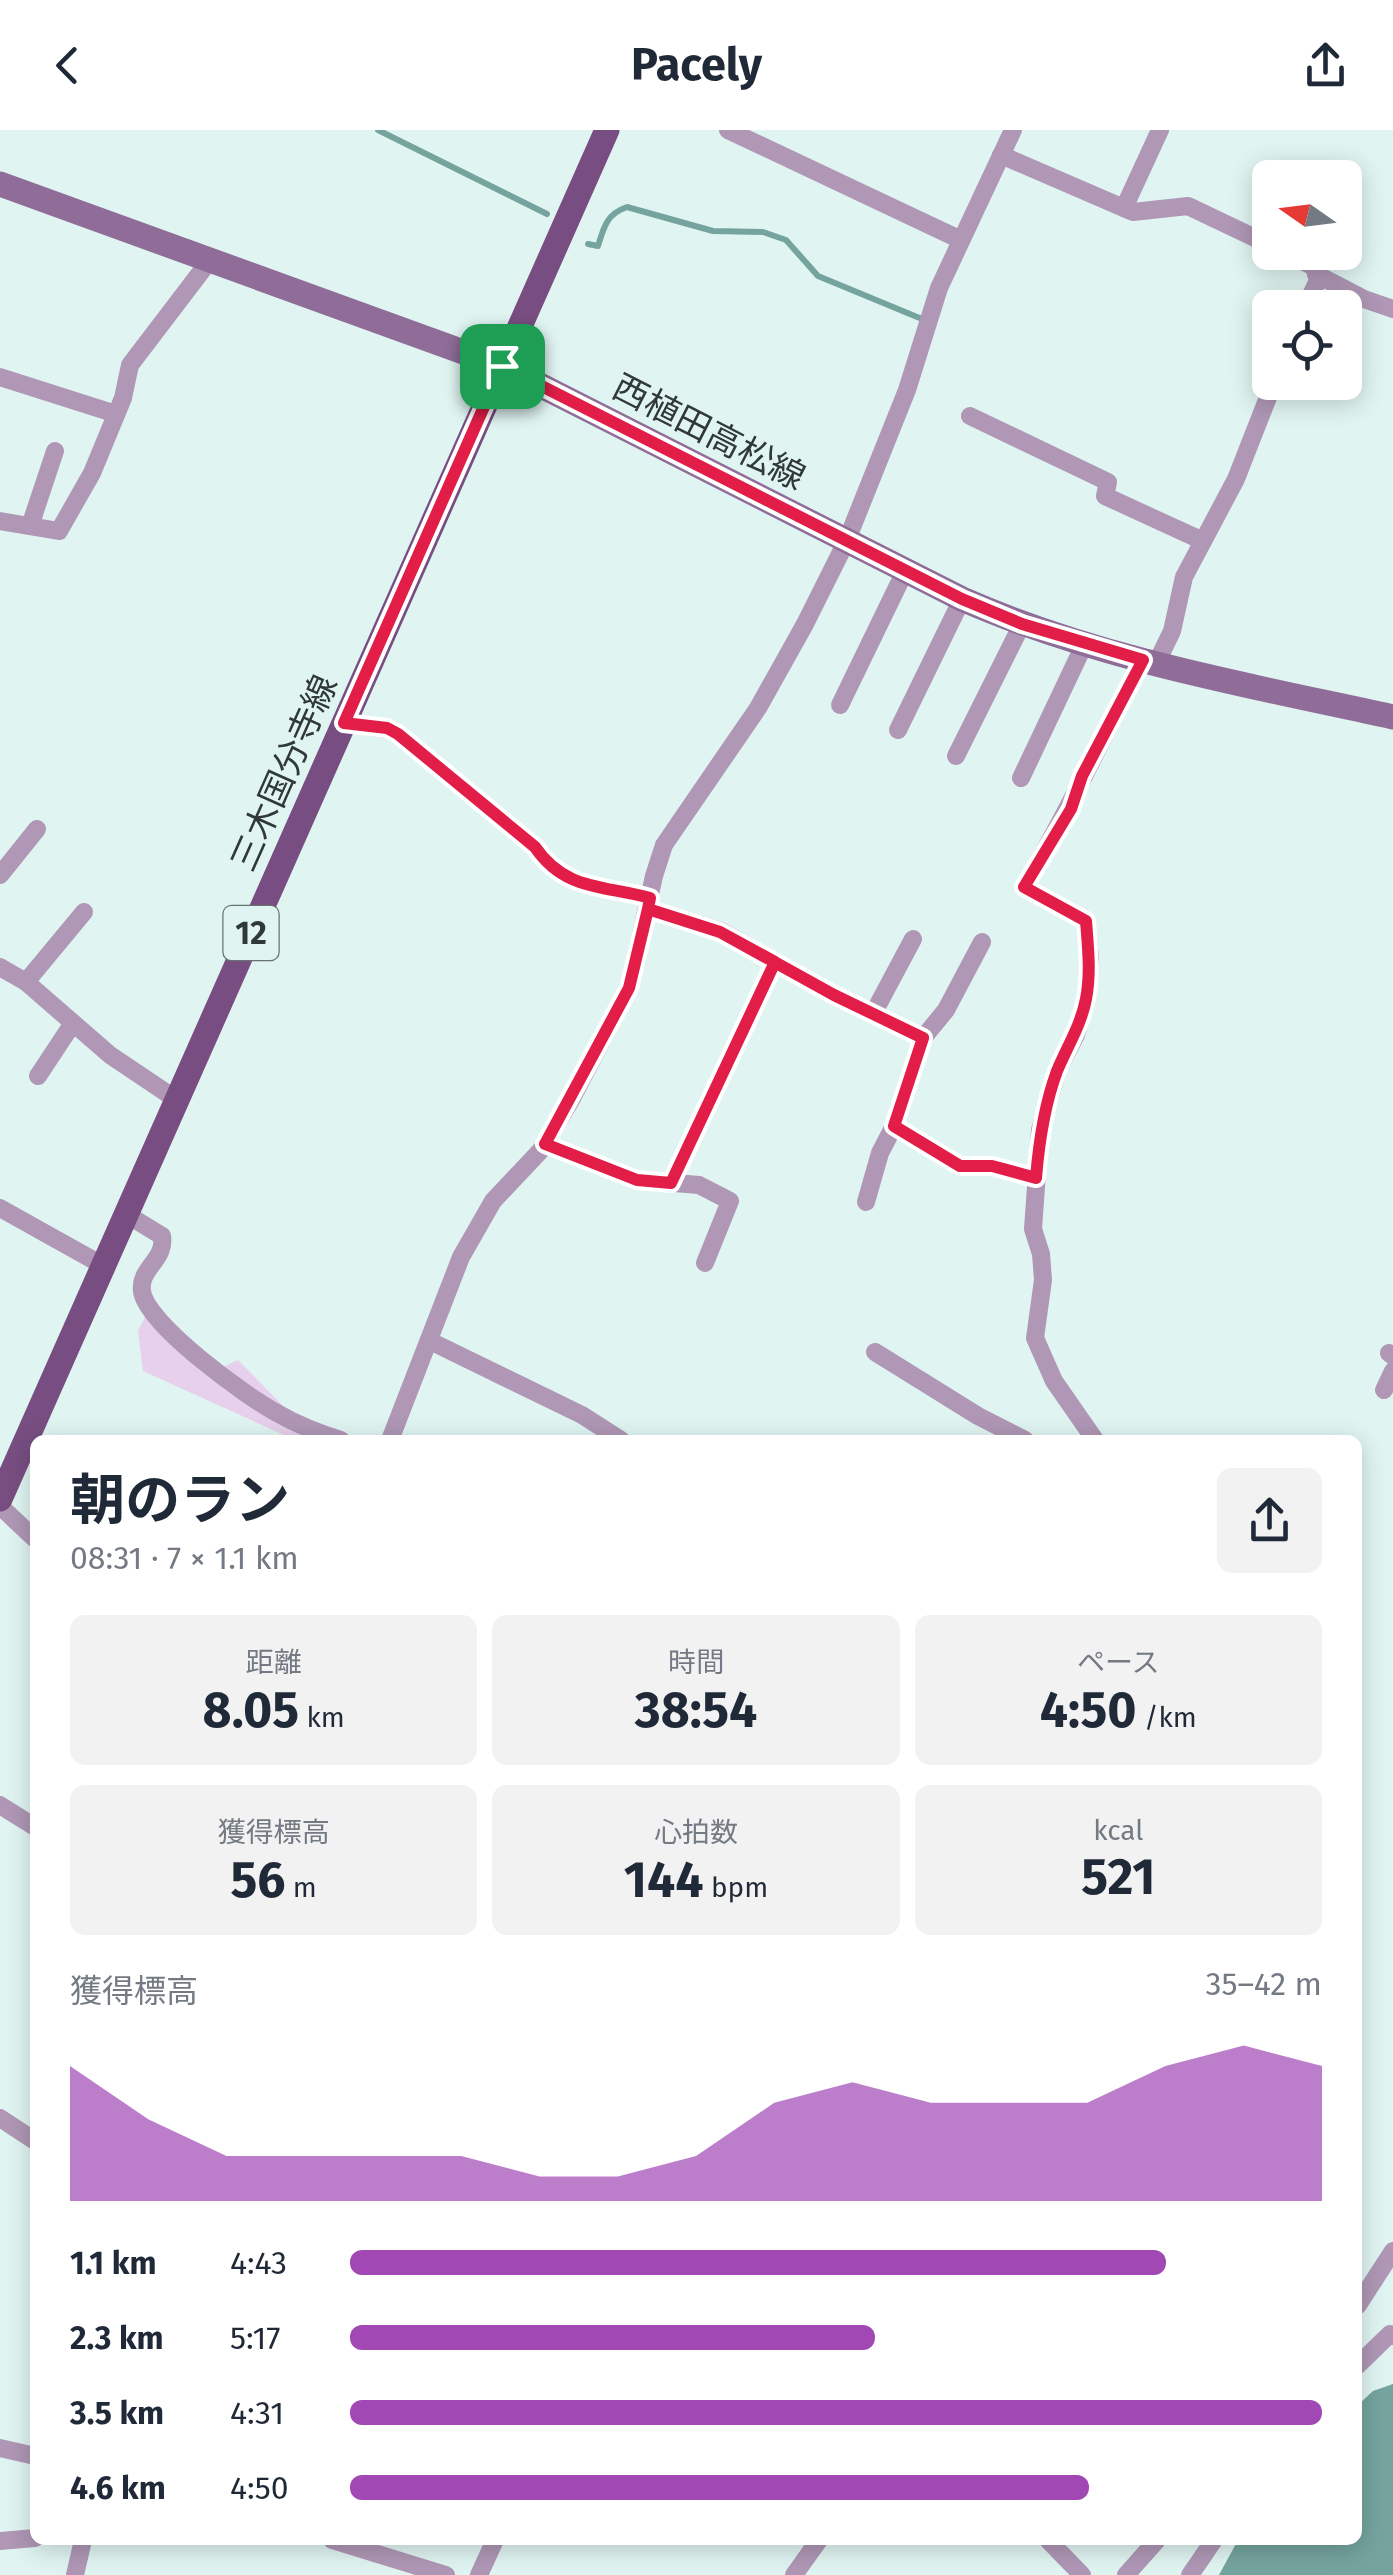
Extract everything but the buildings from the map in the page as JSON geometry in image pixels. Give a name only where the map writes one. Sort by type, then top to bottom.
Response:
[{"type":"main road","name":"三木国分寺線","points":[[0,1502],[607,130]]},
{"type":"main road","name":"西植田高松線","points":[[0,184],[502,366],[962,599],[1022,624],[1150,662],[1393,716]]},
{"type":"street","points":[[728,130],[961,240]]},
{"type":"street","points":[[392,1435],[460,1257],[493,1201],[545,1144],[629,988],[664,845],[758,708],[847,540],[907,390],[939,288],[1013,130]]},
{"type":"street","points":[[1124,208],[1160,130]]},
{"type":"street","points":[[1001,155],[1133,212],[1188,206],[1252,236]]},
{"type":"street","points":[[0,521],[59,530],[92,473],[116,414],[130,365],[210,260]]},
{"type":"street","points":[[1313,290],[1318,280],[1315,270]]},
{"type":"street","points":[[1316,274],[1393,309]]},
{"type":"street","points":[[0,377],[116,414]]},
{"type":"street","points":[[1092,1435],[1054,1381],[1036,1338],[1042,1280],[1041,1254],[1033,1229],[1040,1130],[1058,1070],[1076,1034],[1087,998],[1090,956],[1086,921],[1024,887],[1071,809],[1082,776],[1172,631],[1184,578],[1236,479],[1267,400]]},
{"type":"street","points":[[970,416],[1108,482],[1105,496],[1203,541]]},
{"type":"street","points":[[30,526],[55,451]]},
{"type":"street","points":[[840,705],[906,571]]},
{"type":"street","points":[[898,730],[962,599]]},
{"type":"street","points":[[956,756],[1022,624]]},
{"type":"street","points":[[1021,778],[1084,645]]},
{"type":"street","points":[[344,723],[387,728],[398,734],[535,847],[548,866],[568,878],[597,890],[617,889],[720,932],[923,1038]]},
{"type":"street","points":[[0,875],[37,829]]},
{"type":"street","points":[[26,982],[84,912]]},
{"type":"street","points":[[873,1014],[913,939]]},
{"type":"street","points":[[866,1202],[923,1038],[946,1010],[982,942]]},
{"type":"street","points":[[671,1183],[775,962]]},
{"type":"street","points":[[2,972],[26,982],[110,1056],[177,1100]]},
{"type":"street","points":[[38,1076],[72,1023]]},
{"type":"street","points":[[894,1126],[960,1166],[992,1166],[1036,1178]]},
{"type":"street","points":[[545,1144],[637,1180],[698,1185],[730,1201],[706,1263]]},
{"type":"street","points":[[0,1208],[104,1266]]},
{"type":"street","points":[[126,1214],[162,1236],[164,1246],[145,1274],[143,1296],[153,1313],[180,1342],[272,1411],[325,1435]]},
{"type":"street","points":[[430,1341],[582,1415],[614,1435]]},
{"type":"street","points":[[875,1352],[1016,1435]]},
{"type":"street","points":[[1384,1390],[1392,1360]]},
{"type":"street","points":[[0,1502],[30,1534]]},
{"type":"street","points":[[0,1805],[30,1824]]},
{"type":"street","points":[[0,2118],[30,2138]]},
{"type":"street","points":[[1362,2298],[1393,2251]]},
{"type":"street","points":[[1362,2361],[1390,2334],[1393,2336]]},
{"type":"street","points":[[0,2448],[30,2455]]},
{"type":"street","points":[[0,2541],[30,2538]]},
{"type":"street","points":[[75,2575],[82,2545]]},
{"type":"street","points":[[348,2545],[446,2575]]},
{"type":"street","points":[[478,2575],[493,2545]]},
{"type":"street","points":[[794,2575],[816,2545]]},
{"type":"street","points":[[1053,2545],[1082,2575]]},
{"type":"street","points":[[1126,2575],[1153,2545]]},
{"type":"street","points":[[1190,2575],[1211,2545]]},
{"type":"shaded area","points":[[147,1313],[211,1372],[238,1360],[292,1415],[337,1435],[284,1435],[143,1371],[138,1331]]},
{"type":"water","points":[[1393,2384],[1393,2575],[1219,2575],[1235,2545],[1362,2545],[1362,2401],[1373,2391]]},
{"type":"waterway","points":[[378,130],[547,214]]},
{"type":"waterway","points":[[588,244],[598,246],[607,222],[627,207],[713,231],[763,232],[786,240],[818,276],[922,319]]},
{"type":"route","points":[[502,366],[344,723],[387,728],[398,734],[535,847],[548,866],[568,878],[597,890],[617,889],[650,898],[648,909],[720,932],[775,962],[671,1183],[637,1180],[545,1144],[629,988],[648,909],[720,932],[834,995],[923,1038],[894,1126],[960,1166],[992,1166],[1036,1178],[1040,1130],[1058,1070],[1076,1034],[1087,998],[1090,956],[1086,921],[1024,887],[1071,809],[1082,776],[1143,660],[1084,645],[962,599],[502,366]]}]
